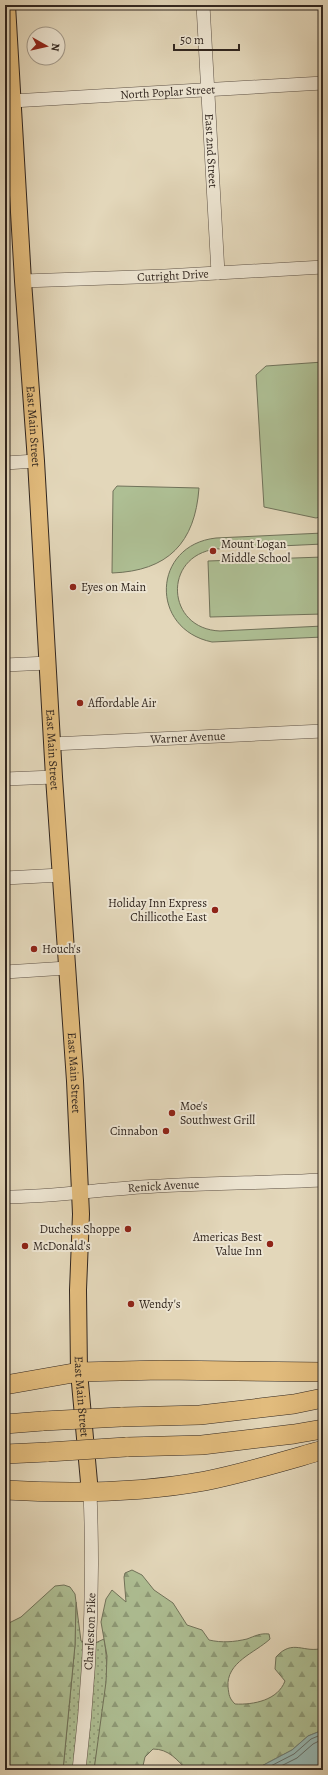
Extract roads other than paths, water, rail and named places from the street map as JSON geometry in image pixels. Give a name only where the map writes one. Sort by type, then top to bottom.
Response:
[{"type":"highway","points":[[5,1385],[79,1372],[161,1370],[323,1372]]},
{"type":"highway","points":[[5,1424],[121,1417],[200,1415],[294,1404],[323,1398]]},
{"type":"highway","points":[[5,1454],[202,1445],[323,1429]]},
{"type":"highway","points":[[5,1490],[54,1493],[121,1492],[205,1481],[261,1468],[323,1450]]},
{"type":"main road","name":"East Main Street","points":[[7,5],[8,82],[12,101],[36,461],[66,968],[75,1081],[81,1193],[78,1335],[79,1372],[90,1493]]},
{"type":"street","name":"East 2nd Street","points":[[203,5],[218,273]]},
{"type":"street","name":"North Poplar Street","points":[[12,101],[208,88],[323,83]]},
{"type":"street","name":"Cutright Drive","points":[[23,281],[323,267]]},
{"type":"street","points":[[5,463],[36,461]]},
{"type":"street","points":[[5,665],[48,663]]},
{"type":"street","name":"Warner Avenue","points":[[52,744],[323,731]]},
{"type":"street","points":[[5,779],[54,777]]},
{"type":"street","points":[[5,878],[61,875]]},
{"type":"street","points":[[5,972],[66,968]]},
{"type":"street","name":"Renick Avenue","points":[[5,1197],[81,1193],[142,1187],[323,1180]]},
{"type":"street","name":"Charleston Pike","points":[[79,1770],[87,1692],[90,1631],[92,1541],[90,1493]]},
{"type":"water","points":[[323,1730],[323,1762],[313,1770],[254,1770],[292,1750],[308,1736]]},
{"type":"place","name":"Mount Logan Middle School","points":[[213,551]]},
{"type":"place","name":"Eyes on Main","points":[[73,587]]},
{"type":"place","name":"Affordable Air","points":[[80,703]]},
{"type":"place","name":"Holiday Inn Express Chillicothe East","points":[[215,910]]},
{"type":"place","name":"Houch's","points":[[34,949]]},
{"type":"place","name":"Moe's Southwest Grill","points":[[172,1113]]},
{"type":"place","name":"Cinnabon","points":[[166,1131]]},
{"type":"place","name":"Duchess Shoppe","points":[[128,1229]]},
{"type":"place","name":"Americas Best Value Inn","points":[[270,1244]]},
{"type":"place","name":"McDonald's","points":[[25,1246]]},
{"type":"place","name":"Wendy's","points":[[131,1304]]}]
